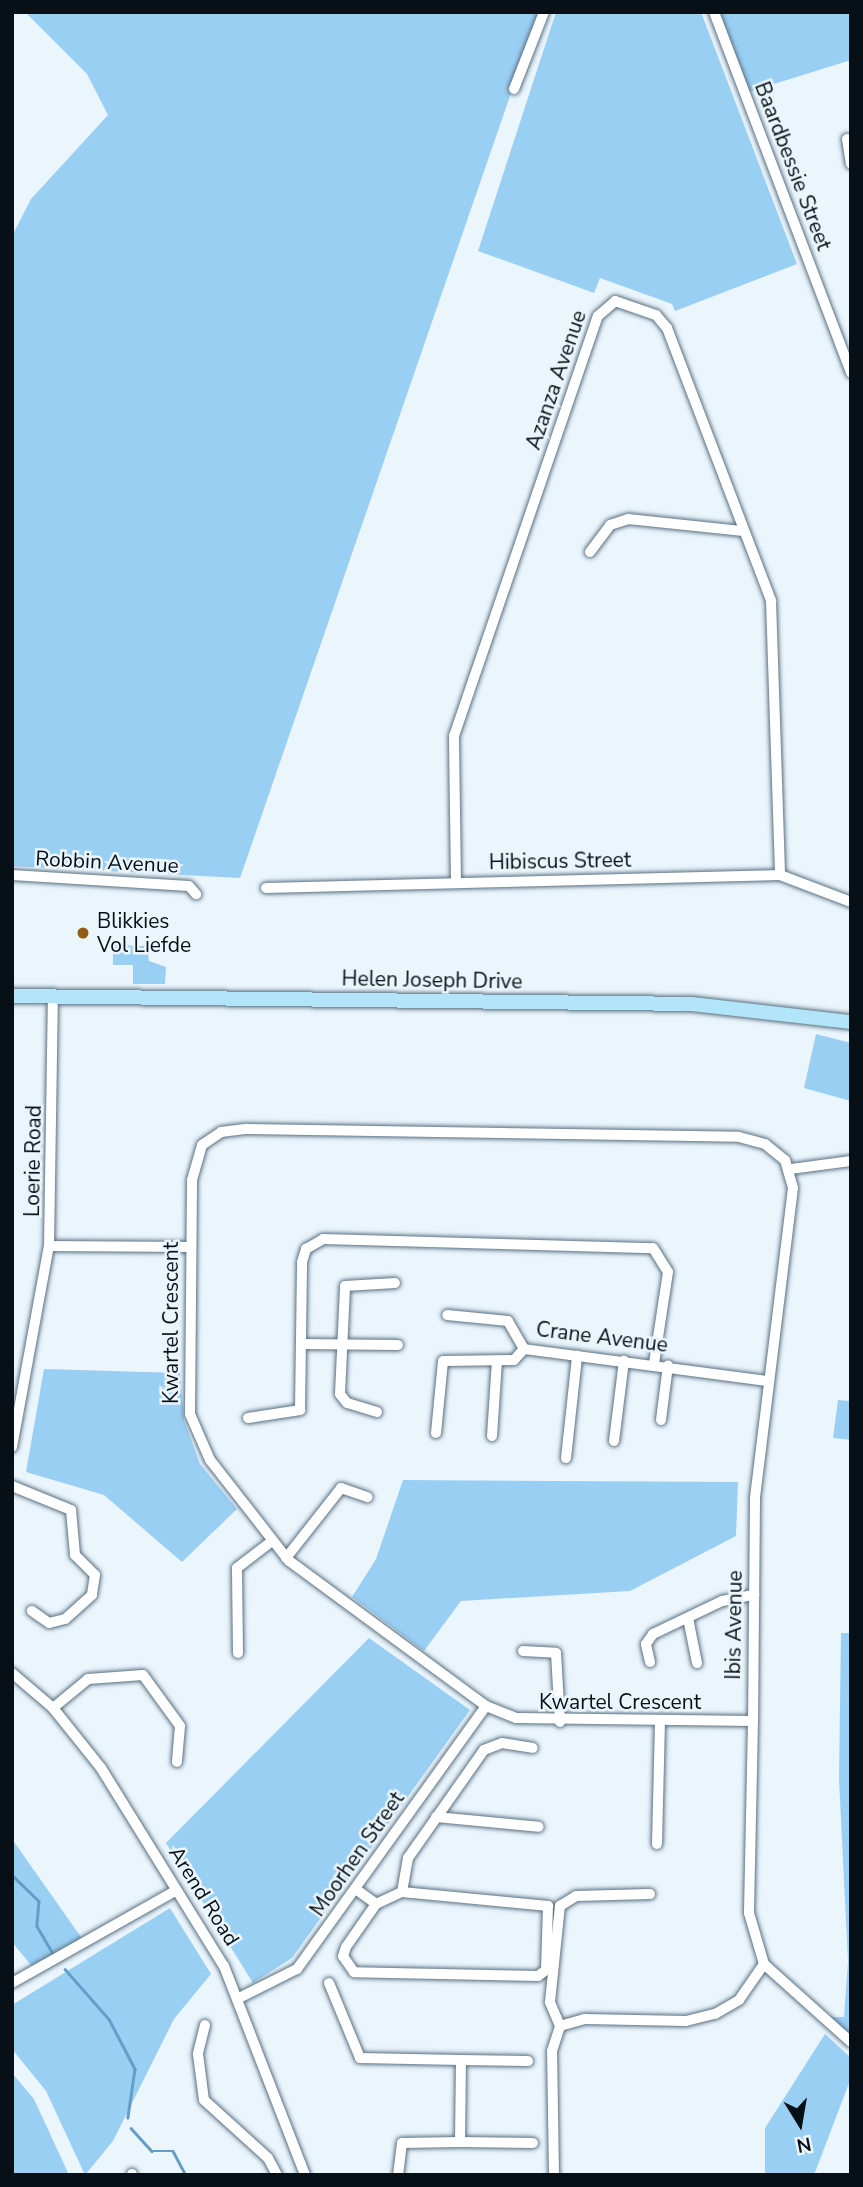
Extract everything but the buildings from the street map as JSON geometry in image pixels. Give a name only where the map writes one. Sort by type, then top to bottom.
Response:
[{"type":"street","points":[[514,89],[544,12]]},
{"type":"street","name":"Baardbessie Street","points":[[714,12],[851,373]]},
{"type":"street","points":[[847,138],[851,164]]},
{"type":"street","name":"Azanza Avenue","points":[[456,883],[454,736],[598,316],[609,303],[637,306],[667,328],[775,619],[780,875]]},
{"type":"street","points":[[590,552],[610,525],[628,519],[743,531]]},
{"type":"street","name":"Robbin Avenue","points":[[12,875],[188,886],[196,894]]},
{"type":"street","name":"Hibiscus Street","points":[[266,888],[780,875],[851,902]]},
{"type":"street","name":"Helen Joseph Drive","points":[[12,996],[692,1003],[851,1023]]},
{"type":"street","name":"Loerie Road","points":[[12,1447],[50,1246],[53,998]]},
{"type":"street","name":"Kwartel Crescent","points":[[753,1721],[560,1722],[516,1718],[486,1706],[286,1558],[210,1460],[190,1414],[190,1247],[197,1156],[211,1138],[233,1130],[739,1137],[765,1144],[791,1169]]},
{"type":"street","points":[[791,1169],[851,1161]]},
{"type":"street","name":"Ibis Avenue","points":[[764,1964],[749,1913],[756,1466],[791,1169]]},
{"type":"street","points":[[248,1418],[300,1410],[302,1262],[306,1249],[323,1239],[641,1245],[662,1252],[668,1272],[654,1363]]},
{"type":"street","points":[[50,1246],[190,1247]]},
{"type":"street","points":[[377,1412],[342,1400],[342,1345],[347,1283],[395,1283]]},
{"type":"street","name":"Crane Avenue","points":[[447,1315],[508,1321],[524,1349],[654,1363],[768,1381]]},
{"type":"street","points":[[301,1344],[398,1345]]},
{"type":"street","points":[[436,1433],[443,1361],[516,1359],[524,1349]]},
{"type":"street","points":[[566,1458],[577,1356]]},
{"type":"street","points":[[492,1436],[497,1360]]},
{"type":"street","points":[[614,1441],[624,1361]]},
{"type":"street","points":[[661,1420],[668,1365]]},
{"type":"street","points":[[12,1486],[71,1510],[73,1549],[95,1575],[92,1595],[65,1619],[49,1623],[32,1611]]},
{"type":"street","points":[[286,1558],[341,1488],[367,1497]]},
{"type":"street","points":[[239,1653],[237,1568],[272,1541]]},
{"type":"street","points":[[650,1662],[649,1639],[730,1598],[754,1595]]},
{"type":"street","points":[[688,1618],[697,1663]]},
{"type":"street","points":[[523,1651],[555,1653],[560,1722]]},
{"type":"street","name":"Arend Road","points":[[12,1673],[53,1709],[101,1768],[177,1890],[239,1998],[305,2175]]},
{"type":"street","points":[[53,1709],[88,1679],[143,1675],[180,1726],[177,1762]]},
{"type":"street","name":"Moorhen Street","points":[[239,1998],[297,1969],[357,1890],[486,1706]]},
{"type":"street","points":[[657,1844],[660,1722]]},
{"type":"street","points":[[402,1892],[408,1858],[484,1750],[502,1743],[533,1748]]},
{"type":"street","points":[[436,1817],[539,1827]]},
{"type":"street","points":[[12,1983],[177,1890]]},
{"type":"street","points":[[357,1890],[376,1904]]},
{"type":"street","points":[[402,1892],[548,1906],[543,1975],[354,1972],[343,1956],[345,1947],[376,1904],[402,1892]]},
{"type":"street","points":[[554,2175],[552,2050],[560,2026],[550,2002],[560,1906],[576,1896],[650,1894]]},
{"type":"street","points":[[560,2026],[584,2019],[686,2021],[715,2014],[739,2000],[764,1964],[851,2042]]},
{"type":"street","points":[[329,1983],[360,2058],[528,2061]]},
{"type":"street","points":[[205,2025],[198,2054],[204,2100],[268,2158],[278,2175]]},
{"type":"street","points":[[460,2142],[461,2060]]},
{"type":"street","points":[[398,2175],[402,2143],[533,2143]]},
{"type":"shaded area","points":[[25,12],[539,12],[240,878],[12,866],[12,236],[31,199],[108,115],[87,74]]},
{"type":"shaded area","points":[[556,12],[701,12],[797,264],[675,311],[672,304],[600,278],[594,293],[478,251]]},
{"type":"shaded area","points":[[717,12],[851,12],[851,60],[748,92]]},
{"type":"shaded area","points":[[113,945],[147,946],[149,961],[166,967],[165,984],[133,984],[133,965],[113,965]]},
{"type":"shaded area","points":[[816,1034],[851,1043],[851,1101],[804,1088]]},
{"type":"shaded area","points":[[44,1369],[180,1373],[184,1420],[200,1464],[237,1509],[182,1562],[104,1495],[26,1472]]},
{"type":"shaded area","points":[[838,1400],[851,1401],[851,1440],[833,1438]]},
{"type":"shaded area","points":[[403,1480],[738,1482],[736,1536],[630,1591],[461,1601],[424,1651],[352,1597],[376,1559]]},
{"type":"shaded area","points":[[841,1633],[851,1633],[851,2037],[828,2017],[844,2017],[848,1962],[839,1779]]},
{"type":"shaded area","points":[[369,1638],[470,1710],[292,1958],[253,1983],[166,1843]]},
{"type":"shaded area","points":[[12,1839],[83,1940],[34,1969],[12,1942]]},
{"type":"shaded area","points":[[170,1908],[211,1974],[174,2019],[113,2141],[85,2175],[46,2091],[12,2049],[12,2005]]},
{"type":"shaded area","points":[[825,2034],[851,2058],[851,2078],[814,2175],[765,2175],[765,2128]]},
{"type":"shaded area","points":[[12,2073],[34,2099],[69,2175],[12,2175]]},
{"type":"waterway","points":[[12,1875],[39,1901],[37,1926],[54,1956]]},
{"type":"waterway","points":[[65,1969],[109,2019],[135,2069],[128,2117]]},
{"type":"waterway","points":[[131,2128],[152,2151],[173,2151],[186,2175]]},
{"type":"place","name":"Blikkies Vol Liefde","points":[[83,933]]}]
